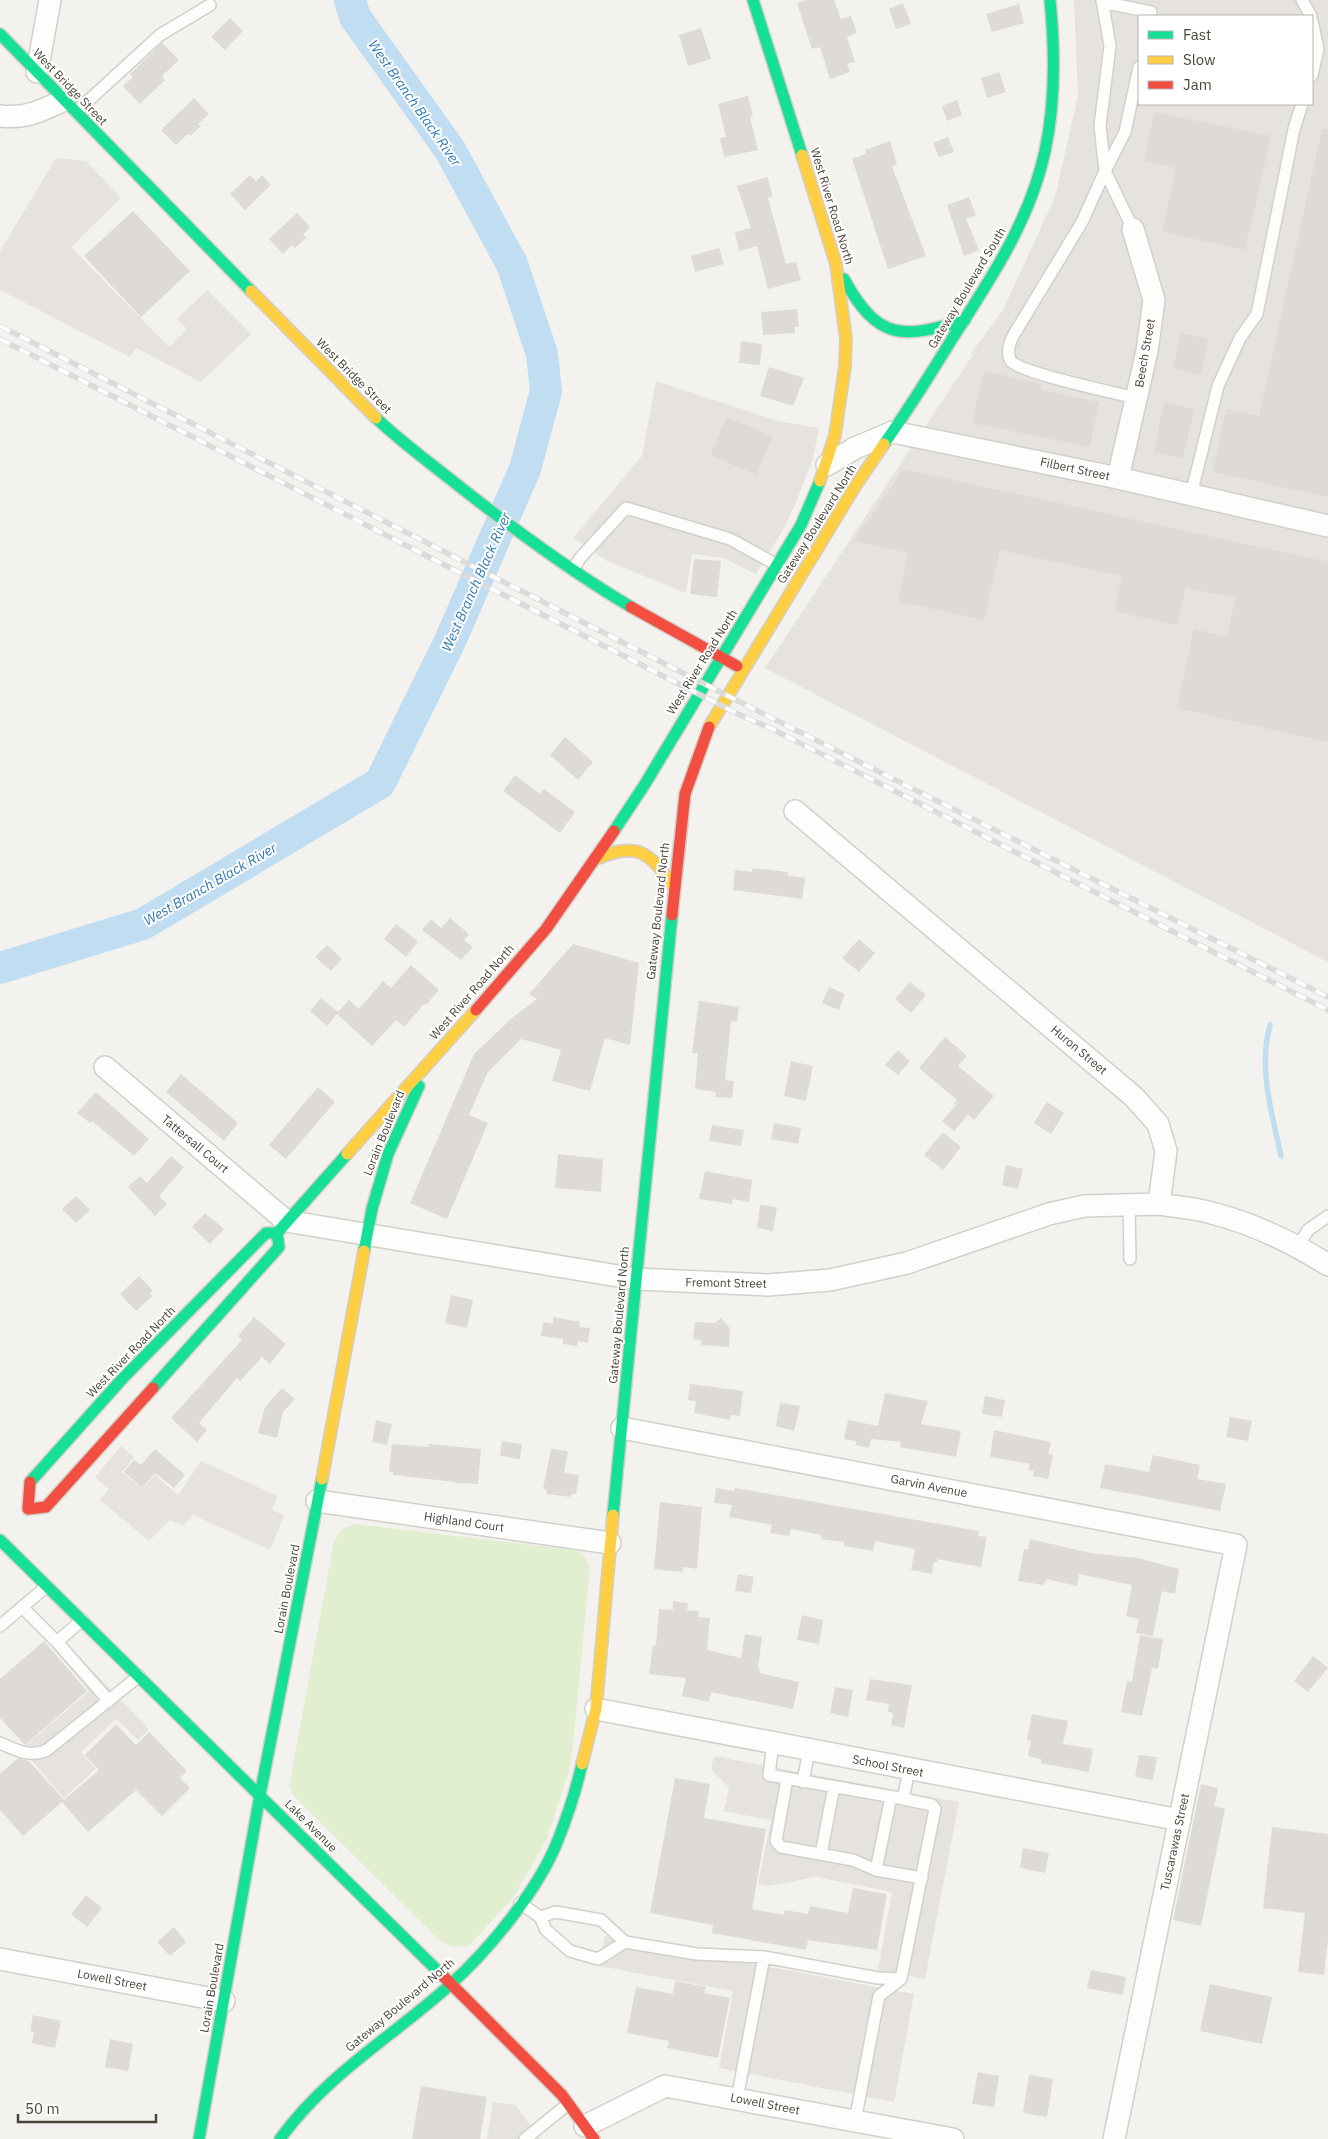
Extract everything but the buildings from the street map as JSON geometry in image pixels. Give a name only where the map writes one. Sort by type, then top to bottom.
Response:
[{"type":"main road","name":"West River Road North","points":[[282,1227],[278,1247],[46,1507],[28,1509],[30,1482],[63,1445],[123,1378],[266,1233],[282,1227],[546,929],[622,820],[801,525],[826,465],[836,429],[845,366],[846,339],[836,264],[753,0]]},
{"type":"main road","name":"Gateway Boulevard South","points":[[894,432],[1008,250],[1023,218],[1045,152],[1051,118],[1055,48],[1050,0]]},
{"type":"main road","name":"West Bridge Street","points":[[0,34],[378,420],[445,475],[546,552],[603,589],[744,669]]},
{"type":"main road","points":[[836,264],[854,301],[873,321],[898,331],[919,332],[935,330],[965,320]]},
{"type":"main road","name":"Gateway Boulevard North","points":[[280,2139],[299,2113],[350,2064],[451,1984],[500,1932],[540,1877],[568,1815],[596,1709],[610,1543],[674,887],[685,794],[710,725],[856,485],[894,432]]},
{"type":"main road","points":[[596,859],[618,850],[644,854],[657,863],[674,887]]},
{"type":"main road","name":"Lorain Boulevard","points":[[199,2139],[260,1795],[375,1192],[388,1154],[411,1101],[435,1055]]},
{"type":"main road","points":[[18,1520],[28,1509]]},
{"type":"main road","name":"Lake Avenue","points":[[2,1538],[47,1586],[529,2060],[590,2132]]},
{"type":"street","points":[[37,72],[50,0]]},
{"type":"street","points":[[0,116],[29,116],[70,106]]},
{"type":"street","name":"Beech Street","points":[[1118,478],[1147,351],[1154,300],[1133,229]]},
{"type":"street","points":[[826,465],[855,448],[894,432]]},
{"type":"street","name":"Filbert Street","points":[[894,432],[1118,478],[1328,526]]},
{"type":"street","name":"Huron Street","points":[[795,811],[1134,1097],[1158,1124],[1166,1151],[1159,1204]]},
{"type":"street","name":"Tattersall Court","points":[[105,1067],[282,1227]]},
{"type":"street","points":[[1159,1204],[1212,1213],[1266,1231],[1298,1246],[1328,1264]]},
{"type":"street","name":"Fremont Street","points":[[282,1227],[367,1234],[636,1279],[768,1285],[830,1280],[907,1263],[1049,1214],[1084,1206],[1159,1204]]},
{"type":"street","name":"Garvin Avenue","points":[[622,1428],[1236,1545]]},
{"type":"street","name":"Highland Court","points":[[317,1501],[610,1543]]},
{"type":"street","name":"Tuscarawas Street","points":[[1114,2139],[1236,1545]]},
{"type":"street","name":"School Street","points":[[596,1709],[1180,1820]]},
{"type":"street","name":"Lowell Street","points":[[0,1959],[224,2001]]},
{"type":"street","name":"Lowell Street","points":[[590,2132],[665,2086],[953,2139]]},
{"type":"lane","points":[[1302,0],[1310,15]]},
{"type":"lane","points":[[1133,229],[1105,171],[1100,126],[1110,46],[1102,1],[1151,12],[1150,15]]},
{"type":"lane","points":[[70,106],[160,35],[210,5]]},
{"type":"lane","points":[[1313,26],[1318,48],[1313,70]]},
{"type":"lane","points":[[1136,398],[1051,376],[1012,363],[1008,355],[1008,345],[1082,222],[1125,132],[1138,72]]},
{"type":"lane","points":[[1191,495],[1218,386],[1240,338],[1257,314],[1294,129],[1302,105]]},
{"type":"lane","points":[[573,569],[581,557],[626,508],[730,539],[799,578]]},
{"type":"lane","points":[[1129,1204],[1130,1259]]},
{"type":"lane","points":[[1298,1246],[1308,1230],[1328,1216]]},
{"type":"lane","points":[[0,1626],[47,1586]]},
{"type":"lane","points":[[22,1607],[57,1642],[109,1701]]},
{"type":"lane","points":[[57,1642],[82,1620]]},
{"type":"lane","points":[[0,1743],[22,1752],[38,1754],[47,1750],[139,1676]]},
{"type":"lane","points":[[773,1744],[768,1775],[932,1805],[935,1810],[901,1979],[879,1996],[855,2121]]},
{"type":"lane","points":[[803,1782],[809,1750]]},
{"type":"lane","points":[[876,1870],[897,1798],[909,1770]]},
{"type":"lane","points":[[787,1779],[776,1841],[781,1847],[853,1860],[876,1870],[922,1878]]},
{"type":"lane","points":[[821,1854],[834,1787]]},
{"type":"lane","points":[[520,1903],[540,1918],[546,1930],[570,1951],[598,1959],[625,1942]]},
{"type":"lane","points":[[540,1918],[556,1912],[601,1920],[625,1942],[697,1954],[764,1956],[878,1978],[901,1979]]},
{"type":"lane","points":[[737,2099],[764,1956]]},
{"type":"lane","points":[[525,2139],[568,2104]]},
{"type":"shaded area","points":[[1074,0],[1328,0],[1328,962],[765,668],[1004,308],[1055,197],[1078,96]]},
{"type":"shaded area","points":[[1077,0],[1162,0],[1176,3],[1174,15],[1138,15],[1138,105],[1154,105],[1142,162],[1174,169],[1161,231],[1059,204],[1079,97],[1082,45]]},
{"type":"shaded area","points":[[56,158],[86,161],[121,198],[71,247],[169,347],[187,329],[177,319],[207,290],[251,334],[201,382],[136,348],[130,357],[0,290],[0,251]]},
{"type":"shaded area","points":[[1058,205],[1111,220],[1138,306],[1136,330],[1126,328],[1108,403],[1044,389],[1047,379],[982,366],[983,361],[971,353],[1007,305],[1033,259]]},
{"type":"shaded area","points":[[1160,244],[1175,295],[1176,323],[1173,333],[1176,334],[1163,396],[1138,391],[1147,351],[1141,255]]},
{"type":"shaded area","points":[[656,381],[778,421],[819,428],[813,458],[796,502],[783,530],[756,574],[724,558],[692,554],[686,593],[607,561],[573,538],[642,456]],"holes":[[[726,417],[773,436],[757,475],[710,456]]]},
{"type":"shaded area","points":[[121,1446],[134,1457],[122,1472],[142,1489],[155,1475],[178,1495],[201,1461],[278,1496],[272,1510],[284,1515],[270,1550],[193,1515],[183,1526],[170,1520],[149,1541],[100,1500],[109,1489],[95,1477]]},
{"type":"shaded area","points":[[56,1633],[149,1729],[138,1740],[116,1719],[81,1752],[96,1769],[64,1798],[22,1749],[89,1691],[46,1640]]},
{"type":"shaded area","points":[[714,1756],[959,1802],[925,1979],[878,1970],[892,1892],[816,1877],[767,1886],[758,1884],[771,1820],[724,1811],[729,1788],[711,1769]]},
{"type":"shaded area","points":[[605,1936],[914,1994],[894,2102],[719,2068],[733,1991],[599,1966]]},
{"type":"shaded area","points":[[493,2102],[515,2105],[541,2139],[487,2139]]},
{"type":"green space","points":[[355,1524],[574,1550],[584,1556],[590,1568],[569,1772],[546,1841],[513,1898],[469,1946],[452,1947],[439,1940],[294,1796],[289,1787],[334,1541],[341,1530]]},
{"type":"waterway","name":"West Branch Black River","points":[[0,968],[143,924],[380,783],[450,641],[525,469],[546,391],[542,354],[512,264],[450,150],[355,17],[350,0]]},
{"type":"waterway","points":[[1270,1025],[1265,1058],[1266,1074],[1270,1107],[1281,1156]]},
{"type":"railway","points":[[0,326],[744,704],[1328,997]]},
{"type":"railway","points":[[0,339],[738,714],[772,729],[1328,1010]]},
{"type":"traffic: fast","points":[[753,0],[802,155]]},
{"type":"traffic: fast","points":[[884,444],[994,272],[1019,226],[1029,202],[1045,151],[1053,94],[1054,57],[1050,0]]},
{"type":"traffic: fast","points":[[0,34],[251,291]]},
{"type":"traffic: fast","points":[[844,279],[868,314],[881,324],[894,330],[908,332],[924,330],[965,320]]},
{"type":"traffic: fast","points":[[376,418],[412,449],[516,530],[561,562],[631,607]]},
{"type":"traffic: fast","points":[[614,831],[645,784],[801,525],[820,481]]},
{"type":"traffic: fast","points":[[613,1515],[672,915]]},
{"type":"traffic: fast","points":[[364,1251],[372,1209],[388,1154],[419,1086]]},
{"type":"traffic: fast","points":[[153,1388],[279,1247],[277,1233],[347,1154]]},
{"type":"traffic: fast","points":[[30,1482],[123,1378],[266,1233],[277,1233]]},
{"type":"traffic: fast","points":[[199,2139],[260,1795],[322,1479]]},
{"type":"traffic: fast","points":[[0,1540],[444,1977]]},
{"type":"traffic: fast","points":[[280,2139],[298,2116],[339,2075],[428,2004],[465,1971],[512,1918],[550,1859],[568,1812],[582,1764]]},
{"type":"traffic: slow","points":[[802,155],[836,264],[846,339],[845,366],[835,435],[820,481]]},
{"type":"traffic: slow","points":[[251,291],[376,418]]},
{"type":"traffic: slow","points":[[709,727],[856,485],[884,444]]},
{"type":"traffic: slow","points":[[596,859],[622,851],[641,853],[657,865],[674,887]]},
{"type":"traffic: slow","points":[[347,1154],[476,1010]]},
{"type":"traffic: slow","points":[[322,1479],[364,1251]]},
{"type":"traffic: slow","points":[[582,1764],[596,1709],[613,1515]]},
{"type":"traffic: jam","points":[[631,607],[737,666]]},
{"type":"traffic: jam","points":[[672,915],[685,794],[709,727]]},
{"type":"traffic: jam","points":[[476,1010],[546,929],[614,831]]},
{"type":"traffic: jam","points":[[30,1482],[28,1509],[46,1507],[153,1388]]},
{"type":"traffic: jam","points":[[444,1977],[562,2095],[594,2139]]}]
